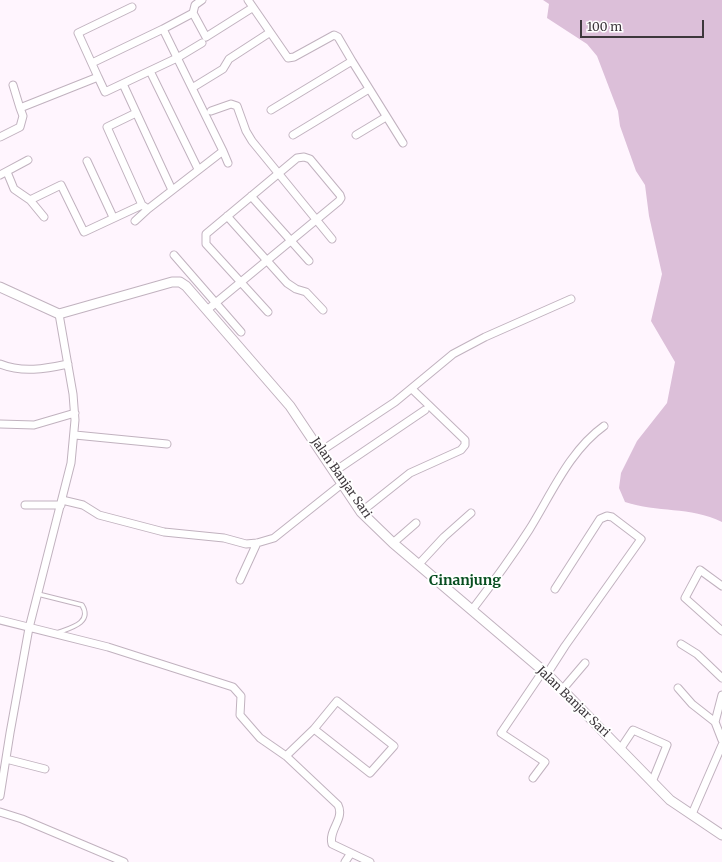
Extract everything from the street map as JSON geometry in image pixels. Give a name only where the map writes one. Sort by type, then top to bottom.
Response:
[{"type":"street","points":[[202,0],[195,5],[193,13],[206,37],[252,8]]},
{"type":"street","points":[[248,0],[269,33],[288,58],[294,57],[334,35],[338,37],[403,143]]},
{"type":"street","points":[[132,7],[78,33],[105,92],[177,58],[202,43]]},
{"type":"street","points":[[92,63],[193,13]]},
{"type":"street","points":[[163,29],[228,163]]},
{"type":"street","points":[[192,88],[223,69],[229,59],[269,33]]},
{"type":"street","points":[[271,110],[352,61]]},
{"type":"street","points":[[150,71],[198,169]]},
{"type":"street","points":[[20,108],[98,77]]},
{"type":"street","points":[[123,84],[172,190]]},
{"type":"street","points":[[0,137],[20,127],[23,116],[13,85]]},
{"type":"street","points":[[293,135],[369,89]]},
{"type":"street","points":[[211,112],[231,104],[237,106],[246,131],[278,174],[332,239]]},
{"type":"street","points":[[136,113],[107,127],[145,207]]},
{"type":"street","points":[[356,135],[386,117]]},
{"type":"street","points":[[30,200],[61,185],[84,232],[113,217],[145,207],[172,190],[198,169],[223,152]]},
{"type":"street","points":[[207,310],[215,304],[241,282],[267,260],[339,201],[340,195],[310,159],[304,156],[297,158],[251,196],[206,234],[204,239],[206,244],[241,282],[268,312]]},
{"type":"street","points":[[28,160],[3,174],[14,189],[30,200],[44,217]]},
{"type":"street","points":[[87,161],[113,217]]},
{"type":"street","points":[[251,196],[309,261]]},
{"type":"street","points":[[135,221],[145,207]]},
{"type":"street","points":[[227,216],[287,283],[296,289],[306,292],[323,310]]},
{"type":"street","points":[[174,255],[240,332]]},
{"type":"street","name":"Jalan Banjar Sari","points":[[58,314],[172,282],[180,282],[186,286],[290,406],[335,471],[361,512],[393,543],[545,673],[621,748],[670,800],[722,835]]},
{"type":"street","points":[[0,287],[58,314],[68,364],[75,413],[75,435],[71,463],[29,628],[0,796]]},
{"type":"street","points":[[321,452],[412,389],[437,366],[453,354],[485,337],[571,299]]},
{"type":"street","points":[[0,364],[7,367],[39,369],[68,364]]},
{"type":"street","points":[[361,512],[410,473],[461,450],[464,446],[465,440],[412,389]]},
{"type":"street","points":[[335,471],[424,410]]},
{"type":"street","points":[[0,424],[34,425],[75,413]]},
{"type":"street","points":[[472,610],[505,567],[578,450],[585,441],[604,426]]},
{"type":"street","points":[[75,435],[167,444]]},
{"type":"street","points":[[25,505],[61,502],[83,505],[99,515],[164,532],[224,538],[246,544],[257,543],[274,538],[343,483]]},
{"type":"street","points":[[419,564],[444,537],[472,513]]},
{"type":"street","points":[[533,778],[545,762],[501,732],[565,646],[641,539],[612,517],[607,516],[600,519],[555,589]]},
{"type":"street","points":[[393,543],[416,523]]},
{"type":"street","points":[[240,580],[257,543]]},
{"type":"street","points":[[722,586],[700,570],[685,598],[722,631]]},
{"type":"street","points":[[0,620],[108,647],[233,687],[241,696],[240,715],[260,738],[286,756],[338,805],[340,816],[331,835],[332,844],[370,862]]},
{"type":"street","points":[[681,644],[697,654],[722,678]]},
{"type":"street","points":[[562,690],[585,663]]},
{"type":"street","points":[[678,688],[692,704],[715,722],[722,740]]},
{"type":"street","points":[[715,722],[722,695]]},
{"type":"street","points":[[286,756],[314,728],[337,701],[394,746],[370,773],[314,728]]},
{"type":"street","points":[[621,748],[633,730],[667,745],[652,782]]},
{"type":"street","points":[[692,814],[722,745]]},
{"type":"street","points":[[6,758],[45,769]]},
{"type":"street","points":[[0,812],[22,819],[124,862]]},
{"type":"street","points":[[345,862],[351,853]]},
{"type":"lane","points":[[38,594],[82,605],[85,610],[84,619],[80,624],[54,634]]},
{"type":"shaded area","points":[[543,0],[722,0],[722,522],[698,514],[649,508],[625,502],[619,488],[621,473],[637,441],[667,403],[675,362],[651,321],[662,274],[649,216],[645,185],[636,171],[620,126],[618,111],[597,56],[587,44],[547,18],[549,4]]},
{"type":"district","name":"Cinanjung","points":[[465,581]]}]
